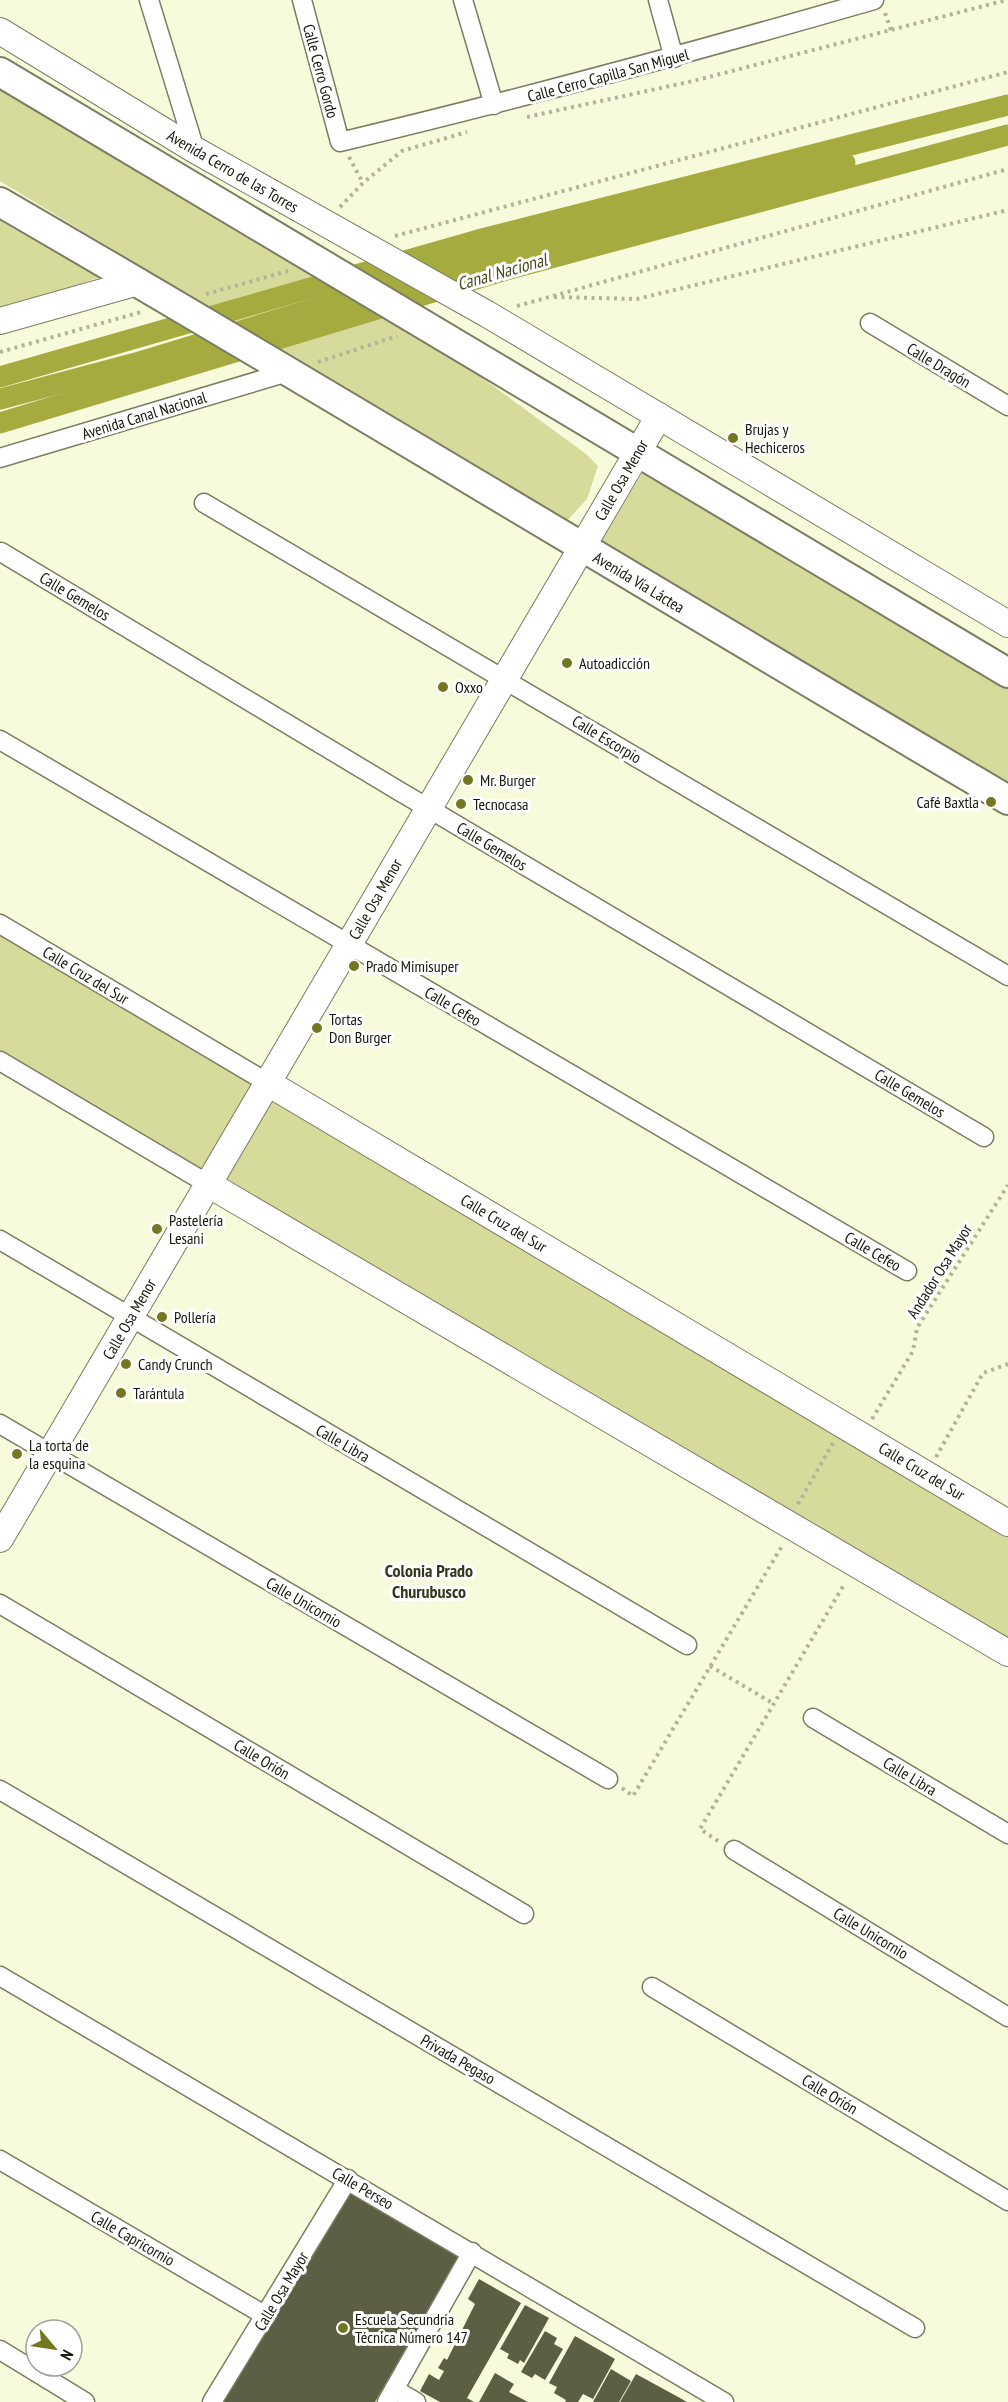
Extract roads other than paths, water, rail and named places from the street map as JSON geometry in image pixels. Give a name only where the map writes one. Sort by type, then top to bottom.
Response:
[{"type":"main road","name":"Avenida Cerro de las Torres","points":[[0,72],[637,454]]},
{"type":"main road","points":[[0,202],[182,307],[280,367]]},
{"type":"main road","name":"Avenida Vía Láctea","points":[[280,367],[1008,800]]},
{"type":"main road","points":[[637,454],[1008,673]]},
{"type":"street","points":[[149,0],[195,150]]},
{"type":"street","name":"Calle Cerro Gordo","points":[[302,0],[340,142]]},
{"type":"street","points":[[463,0],[494,105]]},
{"type":"street","points":[[658,0],[674,58]]},
{"type":"street","name":"Calle Cerro Capilla San Miguel","points":[[340,142],[674,58],[874,0]]},
{"type":"street","name":"Avenida Cerro de las Torres","points":[[0,31],[195,150],[469,305],[659,416]]},
{"type":"street","points":[[0,321],[138,282]]},
{"type":"street","name":"Calle Dragón","points":[[870,324],[1008,406]]},
{"type":"street","name":"Avenida Canal Nacional","points":[[0,458],[280,367]]},
{"type":"street","points":[[659,416],[1008,624]]},
{"type":"street","name":"Calle Osa Menor","points":[[0,1539],[659,416]]},
{"type":"street","name":"Calle Escorpio","points":[[204,503],[1008,976]]},
{"type":"street","name":"Calle Gemelos","points":[[2,552],[984,1137]]},
{"type":"street","name":"Calle Cefeo","points":[[0,740],[907,1271]]},
{"type":"street","name":"Calle Cruz del Sur","points":[[0,924],[1008,1523]]},
{"type":"street","points":[[0,1061],[1008,1653]]},
{"type":"street","name":"Calle Libra","points":[[0,1240],[687,1645]]},
{"type":"street","name":"Calle Unicornio","points":[[0,1424],[608,1779]]},
{"type":"street","name":"Calle Orión","points":[[0,1604],[524,1914]]},
{"type":"street","name":"Calle Libra","points":[[813,1718],[1008,1834]]},
{"type":"street","name":"Privada Pegaso","points":[[0,1790],[915,2328]]},
{"type":"street","name":"Calle Unicornio","points":[[734,1850],[1008,2017]]},
{"type":"street","name":"Calle Perseo","points":[[0,1976],[724,2402]]},
{"type":"street","name":"Calle Orión","points":[[652,1987],[1008,2201]]},
{"type":"street","name":"Calle Capricornio","points":[[0,2160],[266,2316]]},
{"type":"street","name":"Calle Osa Mayor","points":[[212,2402],[348,2179]]},
{"type":"street","points":[[416,2402],[391,2396],[472,2252]]},
{"type":"street","points":[[0,2350],[85,2402]]},
{"type":"waterway","name":"Canal Nacional","points":[[0,377],[478,240],[1008,105]]},
{"type":"waterway","name":"Canal Nacional","points":[[0,423],[506,270],[1008,135]]},
{"type":"waterway","name":"Canal Nacional","points":[[0,399],[136,363],[444,269],[845,163]]},
{"type":"place","name":"Brujas y Hechiceros","points":[[733,438]]},
{"type":"place","name":"Autoadicción","points":[[567,663]]},
{"type":"place","name":"Oxxo","points":[[443,687]]},
{"type":"place","name":"Mr. Burger","points":[[468,780]]},
{"type":"place","name":"Café Baxtla","points":[[991,802]]},
{"type":"place","name":"Tecnocasa","points":[[461,804]]},
{"type":"place","name":"Prado Mimisuper","points":[[354,966]]},
{"type":"place","name":"Tortas Don Burger","points":[[317,1028]]},
{"type":"place","name":"Pastelería Lesani","points":[[157,1229]]},
{"type":"place","name":"Pollería","points":[[162,1317]]},
{"type":"place","name":"Candy Crunch","points":[[126,1364]]},
{"type":"place","name":"Tarántula","points":[[121,1393]]},
{"type":"place","name":"La torta de la esquina","points":[[17,1454]]},
{"type":"place","name":"Escuela Secundria Técnica Número 147","points":[[343,2328]]},
{"type":"district","name":"Colonia Prado Churubusco","points":[[429,1581]]}]
